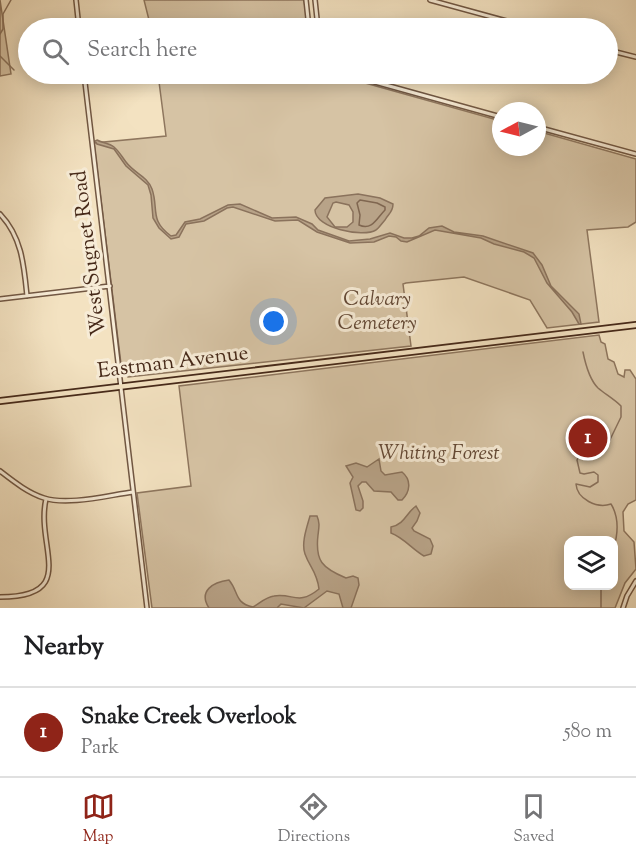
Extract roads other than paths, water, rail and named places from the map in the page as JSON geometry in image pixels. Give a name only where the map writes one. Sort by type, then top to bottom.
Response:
[{"type":"main road","name":"Eastman Avenue","points":[[0,401],[636,325]]},
{"type":"street","points":[[76,0],[78,18]]},
{"type":"street","points":[[306,0],[308,18]]},
{"type":"street","points":[[315,0],[317,18]]},
{"type":"street","points":[[430,0],[496,18]]},
{"type":"street","points":[[618,52],[636,57]]},
{"type":"street","name":"West Sugnet Road","points":[[85,84],[147,608]]},
{"type":"street","points":[[382,84],[492,115]]},
{"type":"street","points":[[546,129],[636,154]]},
{"type":"street","points":[[0,214],[20,245],[24,260],[27,296]]},
{"type":"street","points":[[0,299],[110,286]]},
{"type":"street","points":[[0,471],[46,499],[66,501],[134,492]]},
{"type":"street","points":[[0,597],[33,594],[46,583],[49,572],[43,519],[46,499]]},
{"type":"street","points":[[622,608],[636,581]]},
{"type":"water","points":[[95,141],[114,147],[129,166],[147,181],[154,196],[157,219],[171,236],[176,235],[185,222],[200,219],[228,205],[240,204],[272,218],[296,217],[312,224],[318,230],[349,241],[370,239],[390,233],[412,238],[419,236],[429,228],[442,226],[454,232],[483,236],[533,253],[542,265],[551,286],[579,314],[581,324],[547,283],[534,258],[524,252],[481,238],[435,230],[407,242],[389,236],[374,242],[350,243],[317,232],[298,220],[275,221],[233,207],[204,221],[186,224],[179,237],[171,239],[159,228],[153,218],[148,185],[126,166],[114,149],[97,144]]},
{"type":"water","points":[[358,194],[380,198],[393,204],[393,207],[376,230],[351,232],[331,226],[317,216],[315,210],[325,198]],"holes":[[[333,203],[349,205],[353,212],[353,222],[347,227],[335,227],[327,217]]]},
{"type":"water","points":[[379,459],[381,471],[385,475],[402,472],[405,475],[409,482],[407,493],[402,500],[398,500],[391,492],[374,491],[366,482],[362,482],[358,486],[363,508],[360,511],[356,510],[350,483],[353,477],[346,466],[356,463],[367,467]]},
{"type":"water","points":[[416,506],[420,513],[412,528],[430,539],[433,546],[431,554],[424,556],[391,533],[391,527],[402,521]]},
{"type":"water","points":[[310,516],[317,516],[319,521],[317,544],[322,563],[331,571],[346,578],[353,576],[358,578],[359,585],[351,608],[343,608],[339,594],[327,591],[304,608],[281,604],[277,608],[209,608],[205,597],[206,592],[213,585],[229,580],[240,600],[253,607],[271,597],[301,598],[319,589],[317,578],[304,550]]},
{"type":"waterway","points":[[0,34],[3,29],[3,14],[11,0]]},
{"type":"waterway","points":[[0,56],[14,70]]},
{"type":"waterway","points":[[583,352],[595,385],[621,406],[621,417],[605,450],[580,454],[577,460],[580,473],[594,472],[598,475],[598,482],[590,487],[576,484],[580,494],[589,502],[600,505],[611,504],[617,525],[616,536]]},
{"type":"waterway","points":[[601,590],[601,608]]},
{"type":"place","name":"Snake Creek Overlook","points":[[588,438]]},
{"type":"park label","name":"Calvary Cemetery","points":[[377,312]]},
{"type":"park label","name":"Whiting Forest","points":[[439,454]]}]
